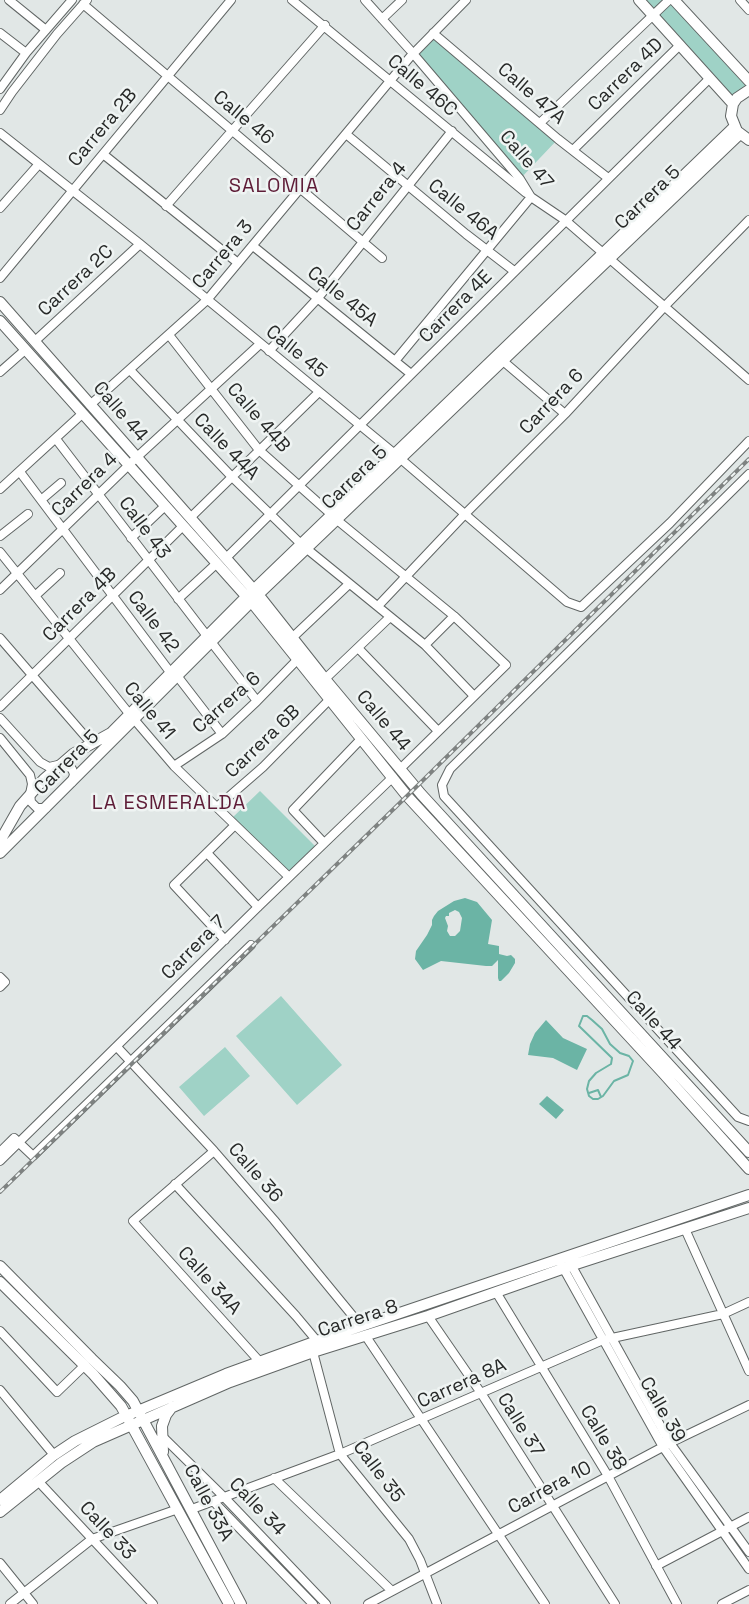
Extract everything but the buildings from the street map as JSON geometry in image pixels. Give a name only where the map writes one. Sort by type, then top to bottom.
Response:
[{"type":"main road","points":[[639,0],[734,104]]},
{"type":"main road","points":[[674,0],[749,82]]},
{"type":"main road","points":[[741,134],[731,116],[734,104],[742,94],[749,90]]},
{"type":"main road","name":"Carrera 5","points":[[0,853],[71,784],[132,717],[209,639],[304,546],[606,256],[741,134]]},
{"type":"main road","name":"Carrera 5","points":[[398,456],[503,361],[606,256]]},
{"type":"main road","name":"Calle 44","points":[[0,302],[136,457],[186,522],[292,638],[400,769],[749,1152]]},
{"type":"main road","points":[[0,321],[9,312]]},
{"type":"main road","name":"Calle 44","points":[[0,321],[165,506],[186,522]]},
{"type":"main road","name":"Calle 44","points":[[253,596],[298,659],[413,802],[670,1080],[749,1169]]},
{"type":"main road","name":"Carrera 5","points":[[1,839],[12,819],[30,794],[57,766],[91,743],[111,733],[132,717]]},
{"type":"main road","name":"Carrera 8","points":[[0,1500],[54,1455],[75,1441],[173,1406],[230,1382],[313,1352],[363,1330],[565,1263],[749,1195]]},
{"type":"main road","name":"Carrera 8","points":[[0,1512],[76,1452],[136,1418],[226,1374],[317,1341],[428,1316],[496,1292],[565,1263],[685,1229],[749,1208]]},
{"type":"main road","points":[[0,1266],[120,1386],[133,1401],[136,1418]]},
{"type":"main road","points":[[0,1282],[136,1418],[169,1475],[178,1483]]},
{"type":"main road","points":[[36,1317],[44,1310]]},
{"type":"main road","points":[[164,1458],[162,1436],[164,1420],[173,1406]]},
{"type":"main road","name":"Calle 33A","points":[[136,1418],[164,1458],[241,1604]]},
{"type":"main road","name":"Calle 33A","points":[[136,1418],[178,1509],[228,1604]]},
{"type":"street","points":[[9,0],[46,30]]},
{"type":"street","points":[[0,89],[26,54],[72,0]]},
{"type":"street","name":"Carrera 2B","points":[[0,278],[231,0]]},
{"type":"street","name":"Calle 46C","points":[[292,0],[325,25],[531,197]]},
{"type":"street","name":"Calle 47","points":[[365,0],[520,179],[531,197],[565,220],[749,380]]},
{"type":"street","points":[[382,19],[402,0]]},
{"type":"street","name":"Carrera 3","points":[[90,405],[207,300],[413,54],[466,0]]},
{"type":"street","points":[[540,123],[669,0]]},
{"type":"street","points":[[740,0],[749,10]]},
{"type":"street","points":[[0,110],[57,34],[85,2]]},
{"type":"street","name":"Calle 46","points":[[85,2],[168,76],[382,258]]},
{"type":"street","points":[[166,206],[325,25]]},
{"type":"street","points":[[0,33],[26,54]]},
{"type":"street","name":"Calle 47A","points":[[433,33],[608,178]]},
{"type":"street","name":"Carrera 4D","points":[[573,150],[680,45]]},
{"type":"street","name":"Carrera 4E","points":[[178,599],[221,561],[299,486],[710,78]]},
{"type":"street","name":"Carrera 4","points":[[268,351],[318,298],[362,241],[452,132]]},
{"type":"street","name":"Calle 45","points":[[1,133],[140,244],[398,456],[567,602],[581,607],[670,523],[749,441]]},
{"type":"street","name":"Calle 46A","points":[[346,134],[514,271]]},
{"type":"street","points":[[103,154],[238,263]]},
{"type":"street","points":[[0,208],[39,164]]},
{"type":"street","points":[[395,361],[531,197]]},
{"type":"street","name":"Carrera 6","points":[[378,606],[465,514],[565,414],[664,307],[749,220]]},
{"type":"street","name":"Carrera 2C","points":[[35,341],[140,244]]},
{"type":"street","name":"Calle 45A","points":[[253,246],[411,374]]},
{"type":"street","name":"Calle 44B","points":[[169,335],[259,450],[334,517],[454,616],[506,665],[474,696]]},
{"type":"street","name":"Carrera 4","points":[[0,590],[136,457],[260,344]]},
{"type":"street","points":[[0,372],[25,350]]},
{"type":"street","points":[[503,361],[565,414]]},
{"type":"street","name":"Calle 44A","points":[[130,370],[176,420],[270,514],[304,546],[425,646],[474,696]]},
{"type":"street","name":"Carrera 4B","points":[[0,707],[319,392]]},
{"type":"street","points":[[0,489],[82,414]]},
{"type":"street","name":"Calle 43","points":[[56,439],[257,701]]},
{"type":"street","name":"Calle 42","points":[[20,472],[112,595],[222,734]]},
{"type":"street","points":[[749,474],[450,768],[442,785],[444,796],[738,1117],[749,1121]]},
{"type":"street","points":[[41,500],[61,484]]},
{"type":"street","points":[[132,538],[165,506]]},
{"type":"street","points":[[0,536],[28,514]]},
{"type":"street","name":"Calle 41","points":[[0,552],[132,717],[174,766],[289,877]]},
{"type":"street","points":[[36,596],[60,572]]},
{"type":"street","points":[[292,638],[349,584]]},
{"type":"street","points":[[425,646],[454,616]]},
{"type":"street","points":[[325,679],[390,617]]},
{"type":"street","points":[[0,638],[91,743]]},
{"type":"street","points":[[358,648],[438,731]]},
{"type":"street","name":"Carrera 6","points":[[174,766],[222,734],[298,659]]},
{"type":"street","points":[[400,769],[474,696]]},
{"type":"street","name":"Carrera 6B","points":[[217,807],[263,767],[330,699]]},
{"type":"street","points":[[0,718],[40,762],[49,767],[68,765],[72,769],[74,779],[71,784]]},
{"type":"street","points":[[0,738],[30,775],[32,784],[31,802],[37,808],[49,806]]},
{"type":"street","points":[[324,843],[292,810],[361,739]]},
{"type":"street","name":"Carrera 7","points":[[0,1162],[258,907],[393,777]]},
{"type":"street","points":[[226,940],[174,885],[235,825]]},
{"type":"street","points":[[207,853],[258,907]]},
{"type":"street","points":[[19,1143],[33,1156],[251,945]]},
{"type":"street","name":"Calle 36","points":[[117,1047],[214,1151],[274,1220],[363,1330],[545,1604]]},
{"type":"street","name":"Carrera 7","points":[[0,1152],[14,1138],[19,1143]]},
{"type":"street","points":[[214,1151],[175,1184],[317,1341]]},
{"type":"street","name":"Calle 34A","points":[[175,1184],[133,1221],[260,1362]]},
{"type":"street","points":[[685,1229],[749,1371]]},
{"type":"street","name":"Calle 39","points":[[565,1263],[666,1445],[749,1569]]},
{"type":"street","name":"Calle 38","points":[[496,1292],[608,1476],[677,1604]]},
{"type":"street","name":"Carrera 8A","points":[[192,1509],[340,1454],[607,1339],[723,1314],[749,1302]]},
{"type":"street","name":"Calle 37","points":[[428,1316],[481,1393],[615,1604]]},
{"type":"street","points":[[0,1331],[57,1392],[84,1366]]},
{"type":"street","name":"Calle 35","points":[[313,1352],[340,1454],[409,1539],[420,1560],[437,1604]]},
{"type":"street","points":[[0,1390],[54,1455]]},
{"type":"street","name":"Carrera 10","points":[[368,1604],[666,1445],[749,1405]]},
{"type":"street","name":"Calle 34","points":[[162,1436],[224,1497],[326,1604]]},
{"type":"street","name":"Calle 39","points":[[666,1445],[749,1552]]},
{"type":"street","points":[[274,1478],[392,1590]]},
{"type":"street","name":"Calle 33","points":[[38,1481],[151,1604]]},
{"type":"street","name":"Calle 34","points":[[213,1501],[313,1604]]},
{"type":"street","points":[[10,1604],[92,1539],[178,1509]]},
{"type":"street","points":[[656,1566],[749,1517]]},
{"type":"street","points":[[0,1563],[33,1604]]},
{"type":"street","points":[[286,1575],[293,1569]]},
{"type":"street","points":[[722,1604],[749,1590]]},
{"type":"shaded area","points":[[639,0],[674,0],[749,81],[749,90],[733,104]]},
{"type":"shaded area","points":[[433,33],[558,139],[520,179],[413,54]]},
{"type":"shaded area","points":[[260,791],[315,846],[287,873],[232,818]]},
{"type":"shaded area","points":[[465,898],[477,902],[492,920],[488,944],[499,946],[499,954],[511,955],[515,959],[515,963],[509,973],[501,981],[498,978],[498,960],[492,966],[441,961],[423,970],[415,959],[416,951],[427,935],[434,916],[438,911],[454,901]],"holes":[[[455,910],[459,912],[462,918],[460,931],[455,936],[450,936],[447,931],[448,926],[445,918]]]},
{"type":"shaded area","points":[[281,996],[342,1065],[297,1105],[236,1036]]},
{"type":"shaded area","points":[[546,1020],[563,1038],[587,1049],[577,1070],[553,1058],[528,1055],[535,1033]]},
{"type":"shaded area","points":[[225,1047],[250,1076],[204,1116],[179,1087]]},
{"type":"shaded area","points":[[547,1096],[564,1110],[556,1119],[539,1104]]},
{"type":"waterway","points":[[583,1016],[587,1016],[592,1020],[602,1029],[610,1044],[620,1053],[629,1056],[633,1061],[628,1075],[614,1081],[603,1096],[598,1099],[593,1099],[589,1096],[587,1089],[589,1081],[596,1073],[611,1064],[612,1058],[579,1026],[583,1016]]},
{"type":"waterway","points":[[589,1093],[598,1090],[601,1097]]},
{"type":"railway","points":[[0,1192],[407,796],[749,459]]},
{"type":"district","name":"SALOMIA","points":[[274,187]]},
{"type":"district","name":"LA ESMERALDA","points":[[169,804]]}]
